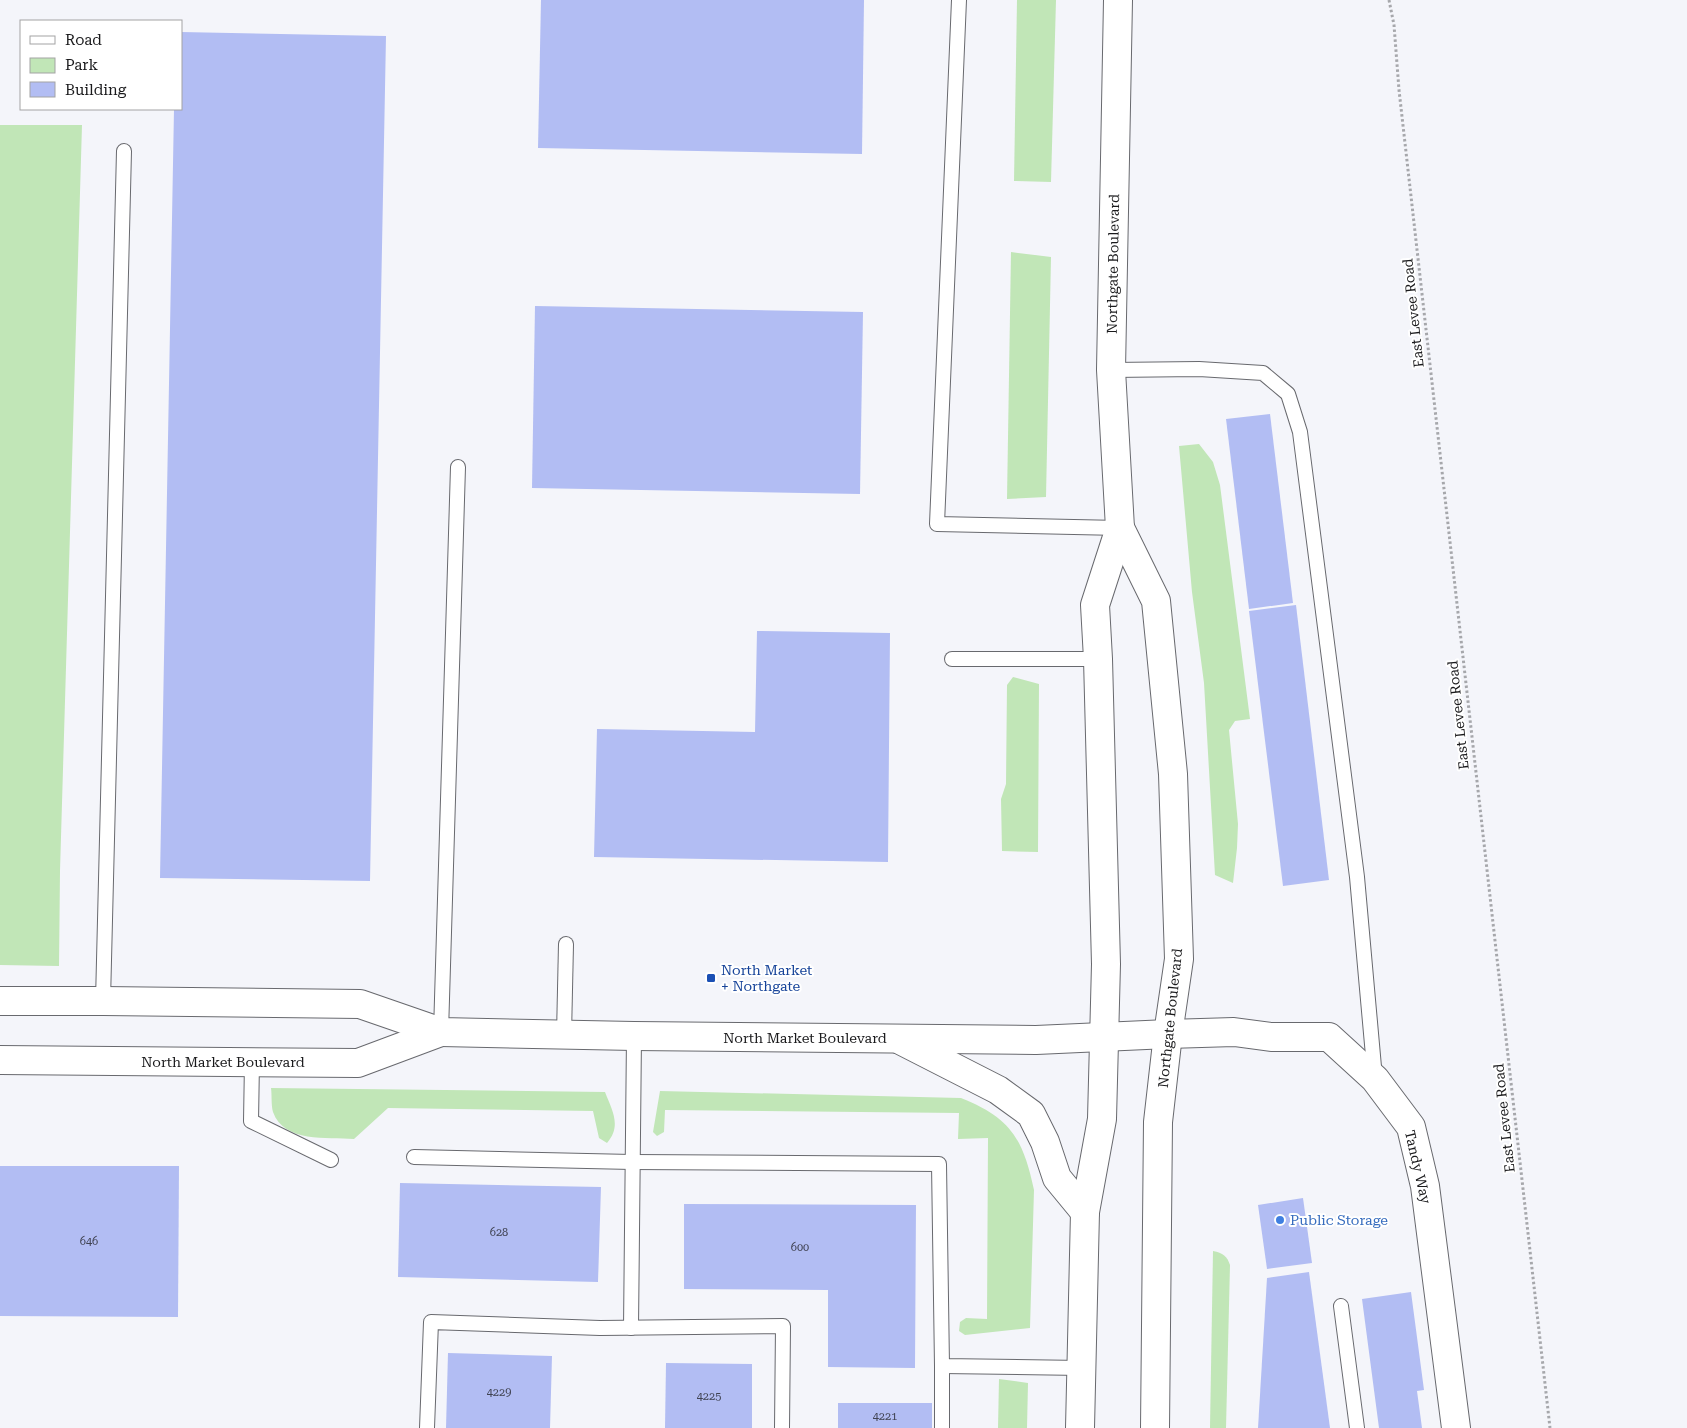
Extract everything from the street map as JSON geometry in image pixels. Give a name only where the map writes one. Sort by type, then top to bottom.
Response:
[{"type":"main road","name":"Northgate Boulevard","points":[[1080,1428],[1085,1212],[1102,1119],[1106,964],[1095,605],[1120,528],[1111,370],[1118,0]]},
{"type":"main road","name":"Northgate Boulevard","points":[[1120,528],[1156,602],[1173,774],[1179,959],[1158,1122],[1155,1428]]},
{"type":"main road","name":"North Market Boulevard","points":[[0,1001],[360,1004],[441,1032],[1036,1040],[1168,1034]]},
{"type":"main road","name":"North Market Boulevard","points":[[0,1060],[358,1063],[441,1032]]},
{"type":"main road","name":"Tandy Way","points":[[1168,1034],[1234,1032],[1271,1037],[1329,1037],[1375,1079],[1411,1127],[1422,1176],[1456,1428]]},
{"type":"main road","points":[[897,1039],[998,1090],[1031,1114],[1045,1142],[1057,1178],[1085,1212]]},
{"type":"lane","points":[[959,0],[937,524],[1120,528]]},
{"type":"lane","points":[[103,1001],[124,151]]},
{"type":"lane","points":[[1111,370],[1199,369],[1263,372],[1288,394],[1300,432],[1355,858],[1375,1079]]},
{"type":"lane","points":[[441,1032],[458,467]]},
{"type":"lane","points":[[952,659],[1098,659]]},
{"type":"lane","points":[[564,1034],[566,944]]},
{"type":"lane","points":[[631,1328],[634,1036]]},
{"type":"lane","points":[[252,1062],[251,1121],[331,1160]]},
{"type":"lane","points":[[414,1157],[632,1162],[939,1164],[942,1428]]},
{"type":"lane","points":[[1341,1306],[1356,1428]]},
{"type":"lane","points":[[427,1428],[431,1322],[631,1328],[783,1326],[782,1428]]},
{"type":"lane","points":[[942,1366],[1082,1368]]},
{"type":"path","name":"East Levee Road","points":[[1389,0],[1394,25],[1399,90],[1550,1428]]},
{"type":"green space","points":[[1017,0],[1056,0],[1051,182],[1014,181]]},
{"type":"green space","points":[[0,125],[82,125],[60,871],[59,966],[0,965]]},
{"type":"green space","points":[[1011,252],[1051,257],[1046,497],[1007,499]]},
{"type":"green space","points":[[1199,444],[1213,462],[1220,485],[1250,719],[1235,721],[1229,730],[1238,824],[1233,883],[1215,875],[1204,683],[1192,592],[1179,446]]},
{"type":"green space","points":[[1013,677],[1039,684],[1038,852],[1002,851],[1001,799],[1006,784],[1007,685]]},
{"type":"green space","points":[[271,1088],[605,1092],[613,1112],[615,1124],[612,1137],[607,1143],[599,1138],[593,1111],[388,1108],[354,1139],[319,1138],[296,1134],[286,1129],[279,1122],[272,1109]]},
{"type":"green space","points":[[660,1091],[961,1098],[992,1114],[1012,1132],[1019,1144],[1030,1172],[1034,1190],[1030,1328],[965,1335],[959,1331],[960,1322],[966,1318],[987,1319],[988,1138],[958,1139],[959,1113],[665,1110],[664,1132],[657,1136],[653,1132]]},
{"type":"green space","points":[[1213,1251],[1224,1255],[1230,1265],[1226,1428],[1210,1428]]},
{"type":"green space","points":[[999,1379],[1028,1383],[1027,1428],[998,1428]]},
{"type":"building","points":[[541,0],[864,0],[862,154],[538,148]]},
{"type":"building","points":[[182,32],[386,36],[370,881],[160,878],[174,110],[182,110]]},
{"type":"building","points":[[535,306],[863,312],[860,494],[532,488]]},
{"type":"building","points":[[1270,414],[1293,603],[1249,609],[1226,419]]},
{"type":"building","points":[[1296,605],[1329,880],[1283,886],[1249,611]]},
{"type":"building","points":[[757,631],[890,633],[888,862],[594,857],[597,729],[755,732]]},
{"type":"building","points":[[0,1166],[179,1166],[178,1317],[0,1316]]},
{"type":"building","points":[[400,1183],[601,1187],[598,1282],[398,1277]]},
{"type":"building","points":[[1303,1198],[1312,1263],[1267,1269],[1258,1205]]},
{"type":"building","points":[[684,1204],[916,1205],[915,1368],[828,1367],[828,1290],[684,1289]]},
{"type":"building","points":[[1309,1272],[1330,1428],[1258,1428],[1267,1278]]},
{"type":"building","points":[[1411,1292],[1424,1390],[1417,1391],[1422,1428],[1379,1428],[1362,1299]]},
{"type":"building","points":[[448,1353],[552,1356],[550,1428],[446,1428]]},
{"type":"building","points":[[666,1363],[752,1364],[752,1428],[665,1428]]},
{"type":"building","points":[[838,1403],[932,1403],[932,1428],[838,1428]]},
{"type":"place","name":"North Market + Northgate","points":[[711,978]]},
{"type":"place","name":"Public Storage","points":[[1280,1220]]}]
